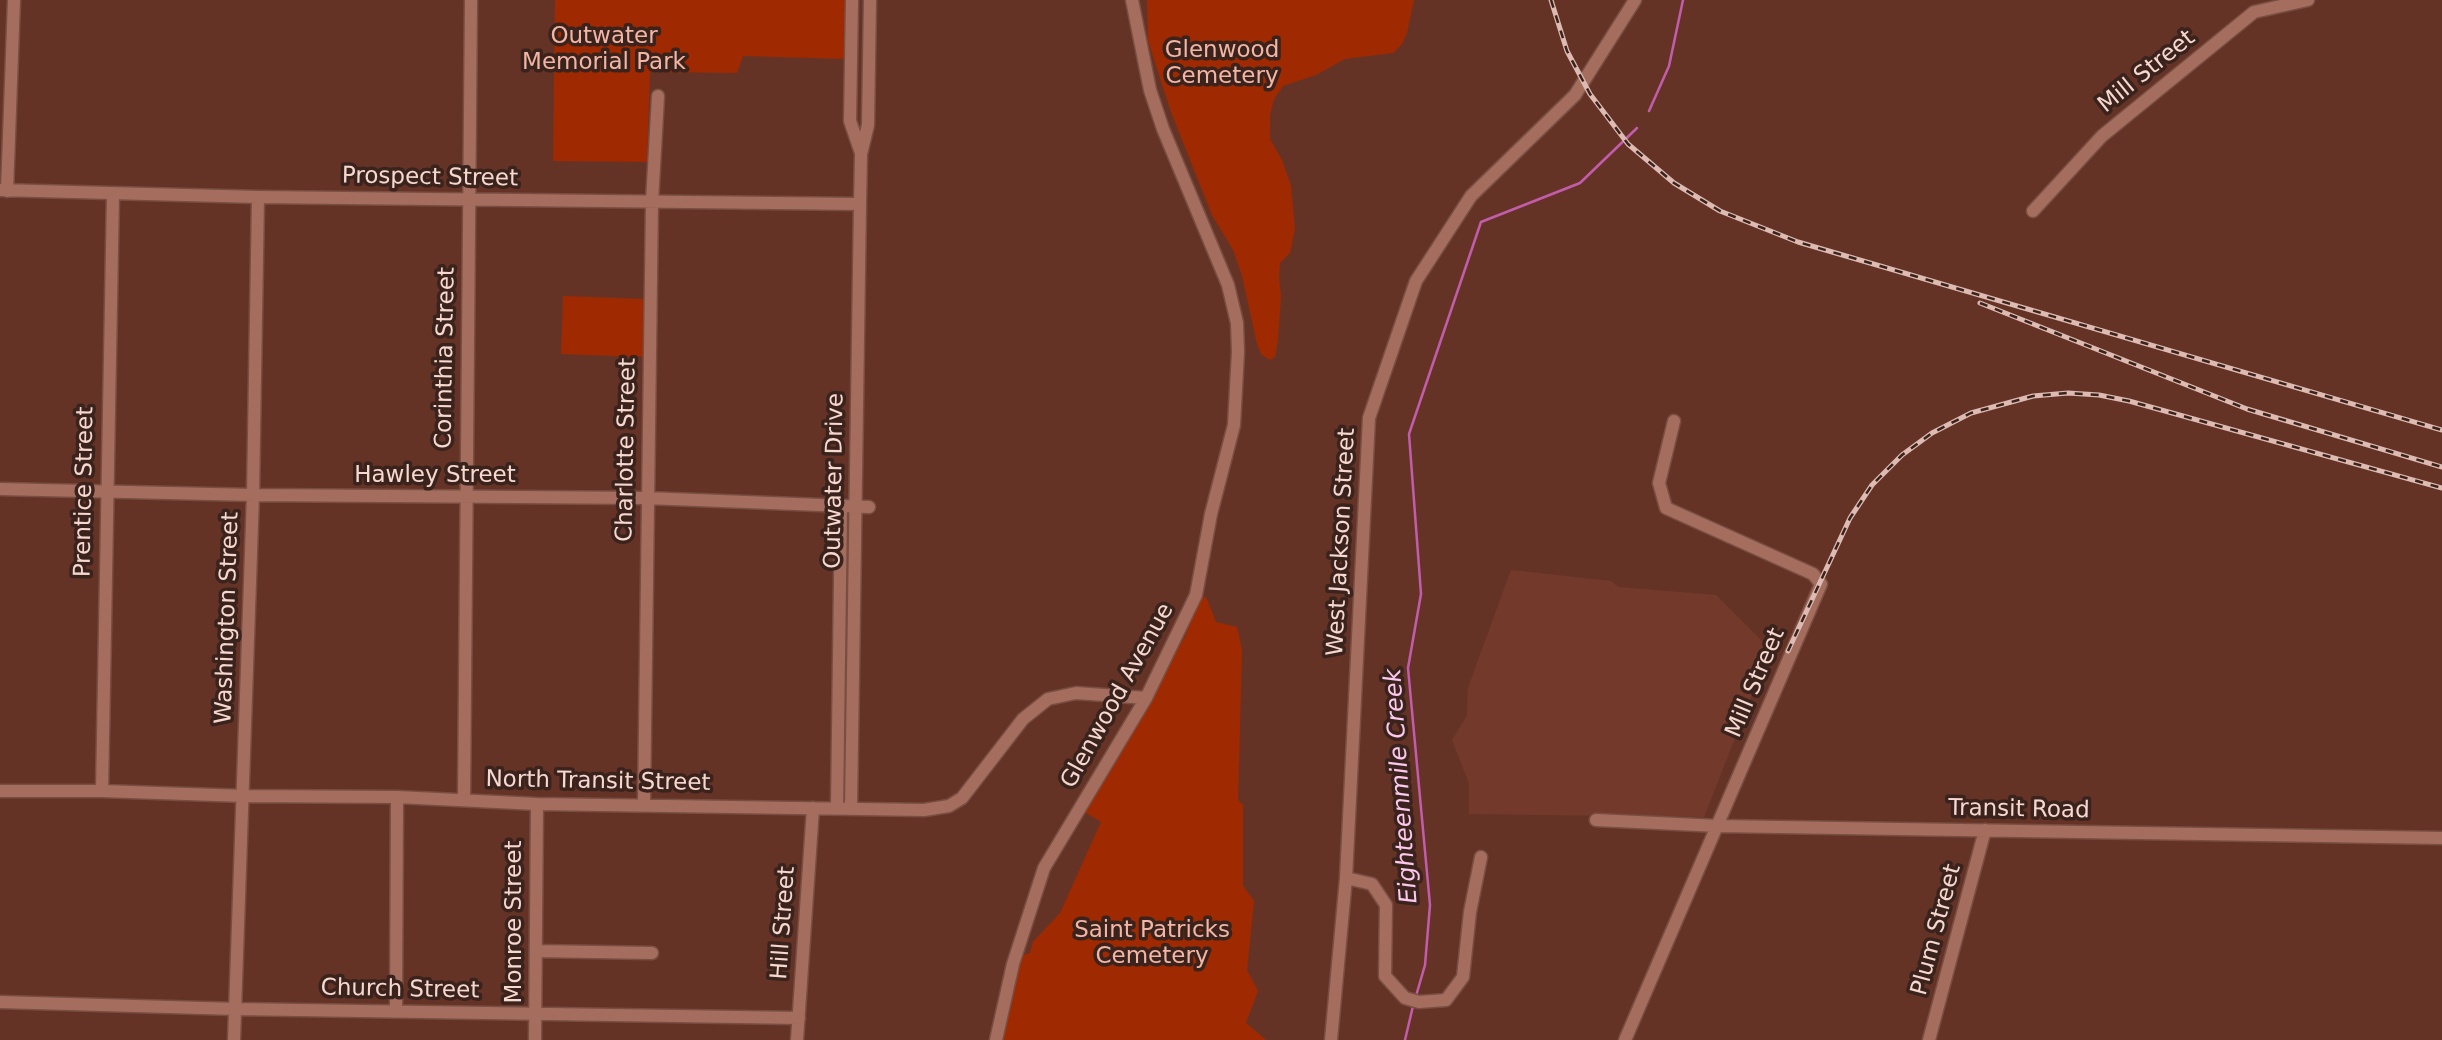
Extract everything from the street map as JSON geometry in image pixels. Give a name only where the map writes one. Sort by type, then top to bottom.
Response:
[{"type":"street","points":[[4,190],[14,0]]},
{"type":"street","name":"Corinthia Street","points":[[464,800],[471,0]]},
{"type":"street","name":"Outwater Drive","points":[[852,0],[850,121],[861,154]]},
{"type":"street","name":"Outwater Drive","points":[[851,808],[863,507],[861,154],[868,125],[870,0]]},
{"type":"street","name":"Glenwood Avenue","points":[[996,1040],[1013,964],[1044,868],[1146,698],[1196,596],[1205,514],[1234,425],[1237,323],[1228,285],[1163,129],[1150,90],[1132,0]]},
{"type":"street","name":"West Jackson Street","points":[[1331,1040],[1346,878],[1369,418],[1416,281],[1471,196],[1575,95],[1635,0]]},
{"type":"street","name":"Mill Street","points":[[2033,211],[2102,136],[2254,12],[2308,0]]},
{"type":"street","name":"Charlotte Street","points":[[643,804],[652,202],[658,96]]},
{"type":"street","name":"Prospect Street","points":[[4,190],[258,197],[860,204]]},
{"type":"street","name":"Prentice Street","points":[[102,791],[113,194]]},
{"type":"street","name":"Washington Street","points":[[234,1040],[253,495],[258,197]]},
{"type":"street","name":"Mill Street","points":[[1625,1040],[1821,584],[1813,574],[1666,508],[1659,483],[1674,421]]},
{"type":"street","name":"Hawley Street","points":[[0,489],[253,495],[647,498],[863,507]]},
{"type":"street","name":"Outwater Drive","points":[[837,808],[841,507]]},
{"type":"street","name":"North Transit Street","points":[[0,792],[102,791],[244,796],[397,797],[537,804],[940,809],[957,802],[1023,719],[1048,699],[1076,693],[1146,698]]},
{"type":"street","points":[[396,1010],[397,797]]},
{"type":"street","name":"Monroe Street","points":[[535,1040],[537,804]]},
{"type":"street","name":"Hill Street","points":[[797,1040],[813,808]]},
{"type":"street","name":"Transit Road","points":[[1596,820],[1718,826],[2442,838]]},
{"type":"street","name":"Plum Street","points":[[1929,1040],[1986,830]]},
{"type":"street","points":[[1346,878],[1372,884],[1387,905],[1385,976],[1405,998],[1419,1002],[1446,1000],[1463,977],[1470,912],[1481,856]]},
{"type":"street","points":[[536,951],[652,953]]},
{"type":"street","name":"Church Street","points":[[0,1002],[236,1009],[799,1018]]},
{"type":"shaded area","points":[[1511,570],[1611,581],[1618,587],[1716,595],[1770,649],[1704,817],[1469,814],[1469,783],[1452,740],[1467,716],[1468,688]]},
{"type":"green space","name":"Outwater Memorial Park","points":[[555,0],[846,0],[845,59],[743,56],[737,73],[650,72],[647,162],[553,161]]},
{"type":"green space","name":"Glenwood Cemetery","points":[[1147,0],[1414,0],[1407,33],[1402,44],[1393,53],[1345,59],[1316,75],[1283,86],[1274,99],[1270,115],[1270,139],[1282,160],[1291,186],[1295,229],[1290,253],[1280,263],[1278,339],[1275,357],[1270,360],[1261,354],[1257,344],[1242,276],[1233,250],[1212,215],[1171,112],[1148,41]]},
{"type":"green space","points":[[563,296],[644,299],[643,357],[561,354]]},
{"type":"green space","name":"Saint Patricks Cemetery","points":[[1206,597],[1216,622],[1237,627],[1242,650],[1238,800],[1243,805],[1243,886],[1254,901],[1247,970],[1258,991],[1246,1023],[1266,1040],[999,1040],[1020,956],[1030,953],[1033,942],[1060,913],[1101,822],[1083,811],[1186,635],[1198,598]]},
{"type":"waterway","name":"Eighteenmile Creek","points":[[1649,111],[1669,66],[1683,0]]},
{"type":"waterway","name":"Eighteenmile Creek","points":[[1416,996],[1425,965],[1430,905],[1408,668],[1421,594],[1409,434],[1481,222],[1580,183],[1637,128]]},
{"type":"waterway","name":"Eighteenmile Creek","points":[[1405,1040],[1413,1006]]},
{"type":"railway","points":[[1551,0],[1567,51],[1590,94],[1628,144],[1674,183],[1720,211],[1798,242],[2442,430]]},
{"type":"railway","points":[[1980,303],[2247,409],[2442,467]]},
{"type":"railway","points":[[1788,651],[1850,518],[1872,485],[1902,455],[1932,433],[1971,413],[2033,396],[2068,393],[2129,401],[2442,488]]}]
